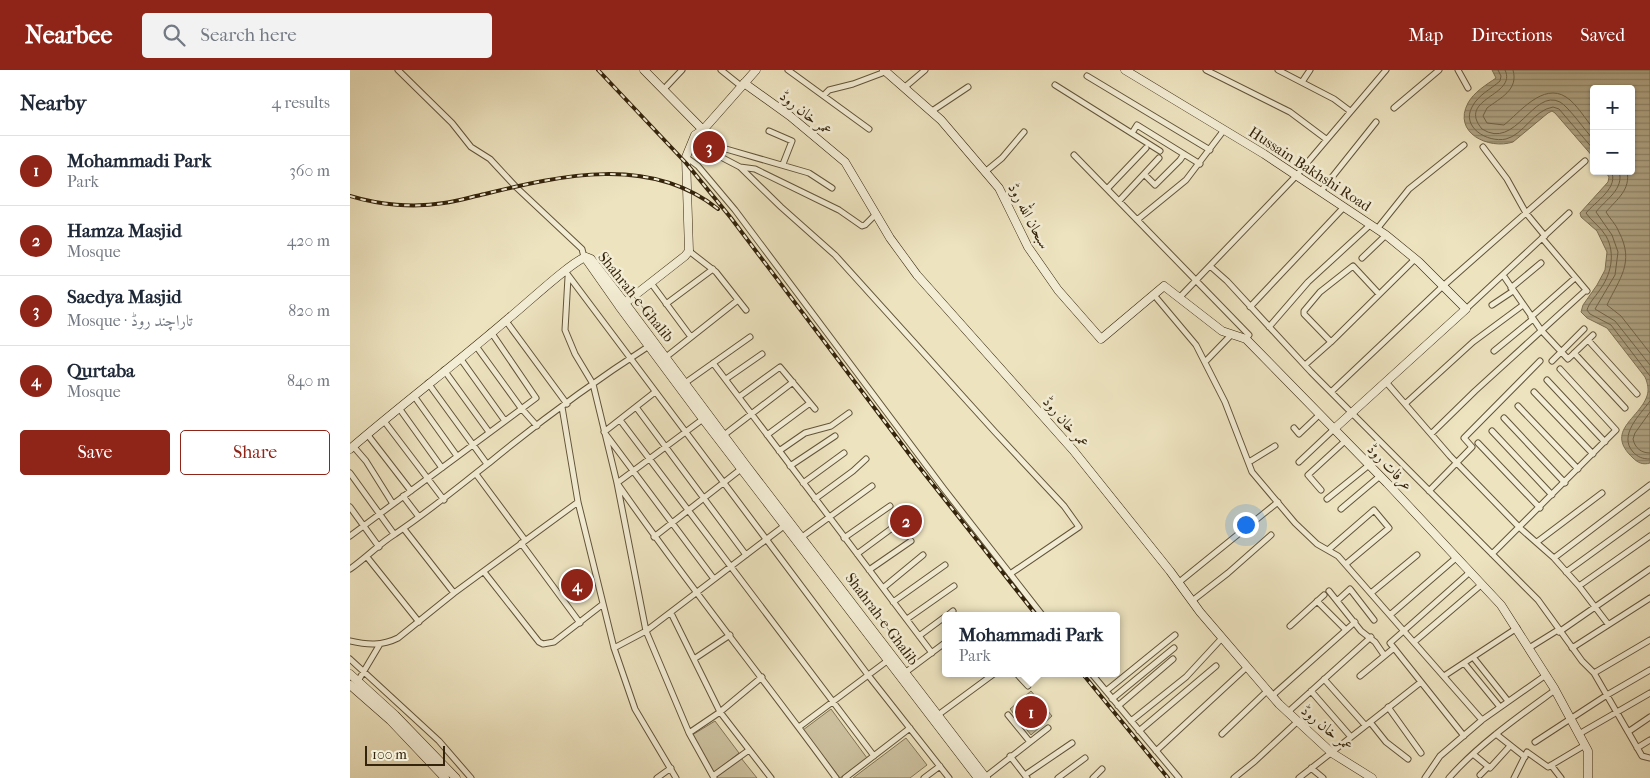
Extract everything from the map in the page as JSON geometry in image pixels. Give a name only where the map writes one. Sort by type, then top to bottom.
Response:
[{"type":"street","points":[[393,504],[366,461],[352,447],[428,383],[585,257],[582,249],[516,187],[490,159],[471,147],[452,123],[398,70]]},
{"type":"street","points":[[644,70],[719,146],[809,173],[832,188]]},
{"type":"street","points":[[664,89],[682,70]]},
{"type":"street","points":[[721,70],[742,85]]},
{"type":"street","points":[[626,303],[689,251],[686,157],[695,135],[703,130],[756,70]]},
{"type":"street","points":[[788,70],[869,129]]},
{"type":"street","points":[[905,87],[925,70]]},
{"type":"street","name":"Hussain Bakhshi Road","points":[[1125,70],[1264,154],[1386,235],[1416,259],[1466,309]]},
{"type":"street","points":[[1206,70],[1290,112],[1326,139]]},
{"type":"street","points":[[1278,70],[1334,99],[1350,111]]},
{"type":"street","points":[[1302,82],[1310,70]]},
{"type":"street","points":[[1180,298],[1296,176],[1386,70]]},
{"type":"street","points":[[1394,108],[1439,70]]},
{"type":"street","points":[[1458,70],[1468,88]]},
{"type":"street","points":[[824,96],[829,90],[853,84],[884,71]]},
{"type":"street","name":"سبحان اللہ روڈ","points":[[884,71],[932,111],[999,188],[1028,247],[1058,290],[1101,339],[1154,294]]},
{"type":"street","points":[[1087,76],[1210,150]]},
{"type":"street","name":"عمر خان روڈ","points":[[742,85],[790,116],[845,162],[890,238],[917,275],[1071,448],[1222,638],[1288,712],[1332,753],[1372,778]]},
{"type":"street","points":[[1055,85],[1160,151]]},
{"type":"street","points":[[932,111],[968,87]]},
{"type":"street","points":[[1321,191],[1376,122]]},
{"type":"street","points":[[1132,134],[1137,125],[1200,164]]},
{"type":"street","points":[[1137,220],[1186,180],[1224,130]]},
{"type":"street","points":[[770,131],[792,141],[784,164]]},
{"type":"street","points":[[985,172],[1002,158],[1024,132]]},
{"type":"street","points":[[1270,327],[1308,282],[1374,227],[1408,189],[1464,145]]},
{"type":"street","points":[[719,146],[716,152],[717,155],[740,167],[835,255],[987,424],[1064,506],[1079,527],[1010,574]]},
{"type":"street","points":[[1431,434],[1475,390],[1587,291],[1526,213],[1507,179],[1483,147]]},
{"type":"street","points":[[1108,189],[1146,148]]},
{"type":"street","points":[[1144,174],[1155,185],[1184,154]]},
{"type":"street","points":[[1074,155],[1249,335],[1246,339]]},
{"type":"street","points":[[686,157],[698,166],[735,210],[944,489],[1040,612]]},
{"type":"street","points":[[1119,201],[1159,158]]},
{"type":"street","points":[[1331,392],[1443,286],[1586,161]]},
{"type":"street","points":[[740,167],[756,169],[839,210],[862,226],[876,214]]},
{"type":"street","points":[[1250,307],[1344,207]]},
{"type":"street","points":[[1299,462],[1569,213]]},
{"type":"street","points":[[1362,258],[1386,235]]},
{"type":"street","points":[[689,251],[713,269],[746,310]]},
{"type":"street","name":"Shahrah-e-Ghalib","points":[[585,257],[591,259],[626,303],[724,435],[906,672],[983,778]]},
{"type":"street","name":"Shahrah-e-Ghalib","points":[[585,257],[784,526],[888,661],[983,778]]},
{"type":"street","points":[[1305,365],[1416,259]]},
{"type":"street","points":[[1492,305],[1512,290],[1541,262]]},
{"type":"street","points":[[1210,266],[1331,392],[1538,600],[1572,648],[1594,673],[1642,756],[1650,758]]},
{"type":"street","points":[[1331,342],[1304,314],[1304,311],[1320,292],[1353,266],[1379,294]]},
{"type":"street","points":[[666,304],[713,269]]},
{"type":"street","points":[[566,274],[868,675],[949,778]]},
{"type":"street","points":[[566,274],[565,330],[575,354],[593,384],[617,484],[646,631],[688,733],[713,777],[749,750]]},
{"type":"street","points":[[1503,275],[1541,330],[1568,359],[1593,335]]},
{"type":"street","points":[[1494,351],[1575,278]]},
{"type":"street","points":[[650,283],[691,337]]},
{"type":"street","name":"عرفات روڈ","points":[[1154,294],[1164,286],[1222,331],[1246,339],[1380,476],[1501,605],[1546,675],[1585,745],[1589,755],[1588,778]]},
{"type":"street","points":[[1154,294],[1196,345],[1225,402],[1252,472],[1295,523],[1317,544],[1338,556],[1346,564],[1482,720]]},
{"type":"street","points":[[666,357],[738,300]]},
{"type":"street","points":[[1405,404],[1473,342],[1523,305]]},
{"type":"street","points":[[506,320],[564,405],[578,502],[614,648],[635,708],[676,778]]},
{"type":"street","points":[[1552,361],[1584,329]]},
{"type":"street","points":[[350,536],[536,398],[491,332]]},
{"type":"street","points":[[1205,362],[1232,334]]},
{"type":"street","points":[[685,383],[750,337]]},
{"type":"street","points":[[1588,340],[1637,394]]},
{"type":"street","points":[[476,346],[536,426]]},
{"type":"street","points":[[350,568],[367,557],[394,534],[444,500],[487,464],[564,405],[649,346]]},
{"type":"street","points":[[1574,353],[1625,408]]},
{"type":"street","points":[[726,379],[762,354]]},
{"type":"street","points":[[460,358],[505,421]]},
{"type":"street","points":[[1429,491],[1472,447],[1464,438],[1540,361]]},
{"type":"street","points":[[713,363],[932,653]]},
{"type":"street","points":[[739,397],[779,367],[815,409]]},
{"type":"street","points":[[1492,554],[1616,430],[1560,368]]},
{"type":"street","points":[[444,370],[489,432]]},
{"type":"street","points":[[1547,380],[1605,442]]},
{"type":"street","points":[[724,435],[793,382]]},
{"type":"street","points":[[1386,382],[1456,463],[1520,528],[1554,558],[1579,586],[1608,624]]},
{"type":"street","points":[[428,383],[487,464]]},
{"type":"street","points":[[604,432],[656,392]]},
{"type":"street","points":[[1534,392],[1593,454]]},
{"type":"street","points":[[414,396],[457,456]]},
{"type":"street","points":[[767,435],[810,403]]},
{"type":"street","points":[[1518,406],[1578,470]]},
{"type":"street","points":[[636,407],[705,497],[746,555]]},
{"type":"street","points":[[399,408],[442,468]]},
{"type":"street","points":[[779,451],[805,433],[831,426],[849,413]]},
{"type":"street","points":[[1294,428],[1299,434],[1319,415]]},
{"type":"street","points":[[1504,418],[1565,483]]},
{"type":"street","points":[[617,484],[703,419]]},
{"type":"street","points":[[620,420],[874,756]]},
{"type":"street","points":[[384,421],[444,500]]},
{"type":"street","points":[[1492,431],[1552,495]]},
{"type":"street","points":[[604,432],[714,579]]},
{"type":"street","points":[[367,434],[411,491]]},
{"type":"street","points":[[790,466],[835,436]]},
{"type":"street","points":[[1321,490],[1308,474],[1345,441]]},
{"type":"street","points":[[1478,443],[1540,508]]},
{"type":"street","points":[[1249,462],[1275,446]]},
{"type":"street","points":[[803,483],[844,453]]},
{"type":"street","points":[[815,500],[866,459]]},
{"type":"street","points":[[1327,499],[1368,465]]},
{"type":"street","points":[[654,537],[741,469]]},
{"type":"street","points":[[350,473],[394,534]]},
{"type":"street","points":[[476,474],[580,623]]},
{"type":"street","points":[[1341,509],[1380,476]]},
{"type":"street","points":[[617,484],[654,537],[762,677],[836,778]]},
{"type":"street","points":[[1554,558],[1650,485]]},
{"type":"street","points":[[802,537],[872,486]]},
{"type":"street","points":[[1537,542],[1602,493]]},
{"type":"street","points":[[403,496],[419,516]]},
{"type":"street","points":[[350,641],[380,644],[398,638],[454,593],[578,502]]},
{"type":"street","points":[[1178,582],[1278,502]]},
{"type":"street","points":[[844,538],[890,506]]},
{"type":"street","points":[[350,507],[379,547]]},
{"type":"street","points":[[1328,550],[1374,510],[1389,528],[1346,564]]},
{"type":"street","points":[[1566,572],[1650,511]]},
{"type":"street","points":[[856,554],[903,520]]},
{"type":"street","points":[[614,648],[646,631],[784,526]]},
{"type":"street","points":[[404,529],[454,593]]},
{"type":"street","points":[[1192,601],[1272,536]]},
{"type":"street","points":[[1579,586],[1650,536]]},
{"type":"street","points":[[869,570],[911,541]]},
{"type":"street","points":[[1371,593],[1417,555]]},
{"type":"street","points":[[883,588],[923,556]]},
{"type":"street","points":[[367,557],[419,622]]},
{"type":"street","points":[[1390,615],[1457,557]]},
{"type":"street","points":[[894,602],[945,565]]},
{"type":"street","points":[[1529,648],[1559,631],[1650,569]]},
{"type":"street","points":[[484,572],[539,642],[543,644],[554,642],[603,604]]},
{"type":"street","points":[[1464,736],[1390,643],[1470,572]]},
{"type":"street","points":[[1414,642],[1482,584]]},
{"type":"street","points":[[907,619],[954,586]]},
{"type":"street","points":[[1337,601],[1350,589],[1374,620]]},
{"type":"street","points":[[1290,626],[1326,593],[1337,601],[1361,631],[1371,637],[1384,655]]},
{"type":"street","points":[[1572,648],[1650,598]]},
{"type":"street","points":[[1317,601],[1346,630]]},
{"type":"street","points":[[671,613],[720,712],[771,778]]},
{"type":"street","points":[[919,636],[942,619]]},
{"type":"street","points":[[1222,734],[1354,622]]},
{"type":"street","points":[[1444,676],[1517,628]]},
{"type":"street","points":[[694,659],[730,635]]},
{"type":"street","points":[[1106,691],[1175,635]]},
{"type":"street","points":[[1288,712],[1371,637]]},
{"type":"street","points":[[1130,721],[1186,677],[1222,638]]},
{"type":"street","points":[[1594,673],[1650,640]]},
{"type":"street","points":[[358,682],[380,644]]},
{"type":"street","points":[[906,672],[942,645]]},
{"type":"street","points":[[1112,699],[1174,648]]},
{"type":"street","points":[[1360,676],[1394,648]]},
{"type":"street","points":[[1473,657],[1508,701]]},
{"type":"street","points":[[1118,706],[1173,658]]},
{"type":"street","points":[[350,659],[439,741],[471,778]]},
{"type":"street","points":[[799,727],[888,661]]},
{"type":"street","points":[[1464,663],[1500,707]]},
{"type":"street","points":[[1139,731],[1216,666]]},
{"type":"street","points":[[1156,752],[1247,667]]},
{"type":"street","points":[[1535,742],[1607,695],[1650,670]]},
{"type":"street","points":[[350,674],[423,743],[456,778]]},
{"type":"street","points":[[1425,778],[1440,756],[1482,720],[1546,675]]},
{"type":"street","points":[[688,733],[720,712],[762,677]]},
{"type":"street","points":[[938,715],[990,677]]},
{"type":"street","points":[[1020,677],[1028,686]]},
{"type":"street","points":[[1094,677],[1179,778]]},
{"type":"street","points":[[1324,680],[1386,742],[1408,759]]},
{"type":"street","points":[[1299,778],[1421,682]]},
{"type":"street","points":[[350,685],[390,720],[445,778]]},
{"type":"street","points":[[1449,778],[1496,734],[1555,690]]},
{"type":"street","points":[[1311,691],[1352,737]]},
{"type":"street","points":[[1579,734],[1650,693]]},
{"type":"street","points":[[1388,707],[1422,753]]},
{"type":"street","points":[[1008,715],[1030,742]]},
{"type":"street","points":[[1628,732],[1650,717]]},
{"type":"street","points":[[1234,778],[1256,761],[1298,721]]},
{"type":"street","points":[[845,778],[910,728]]},
{"type":"street","points":[[983,778],[1048,728]]},
{"type":"street","points":[[1496,734],[1525,757]]},
{"type":"street","points":[[1637,748],[1650,740]]},
{"type":"street","points":[[1010,756],[1026,777],[1072,743]]},
{"type":"street","points":[[1514,778],[1528,752],[1548,767],[1585,745]]},
{"type":"street","points":[[1480,775],[1488,766],[1490,768],[1510,746]]},
{"type":"street","points":[[1474,754],[1488,766]]},
{"type":"street","points":[[1058,778],[1085,758]]},
{"type":"street","points":[[1551,765],[1562,778]]},
{"type":"street","points":[[924,778],[940,766]]},
{"type":"street","points":[[657,778],[671,768]]},
{"type":"street","points":[[1312,768],[1323,778]]},
{"type":"street","points":[[1093,778],[1102,769]]},
{"type":"shaded area","points":[[1031,691],[1052,716],[1031,735],[1010,709]]},
{"type":"shaded area","points":[[831,709],[867,758],[840,778],[803,730]]},
{"type":"shaded area","points":[[715,721],[739,753],[711,775],[689,737]]},
{"type":"shaded area","points":[[906,738],[927,765],[910,778],[853,778]]},
{"type":"shaded area","points":[[741,758],[757,778],[715,778]]},
{"type":"water","points":[[1492,70],[1650,70],[1650,463],[1643,464],[1635,460],[1625,449],[1622,440],[1626,426],[1647,396],[1648,387],[1645,377],[1607,328],[1587,318],[1581,312],[1583,305],[1605,270],[1607,252],[1597,231],[1581,217],[1580,213],[1608,182],[1608,175],[1635,175],[1635,85],[1590,85],[1590,153],[1552,111],[1513,142],[1494,144],[1476,137],[1469,131],[1465,123],[1464,114],[1468,103],[1474,95],[1496,78]]},
{"type":"railway","points":[[598,70],[686,163],[731,218],[916,463],[1034,612]]},
{"type":"railway","points":[[350,196],[373,202],[397,205],[433,205],[544,181],[605,174],[635,176],[664,181],[692,192],[718,209]]},
{"type":"railway","points":[[1085,677],[1168,778]]},
{"type":"place","name":"Saedya Masjid","points":[[709,147]]},
{"type":"place","name":"Hamza Masjid","points":[[906,521]]},
{"type":"place","name":"Qurtaba","points":[[577,585]]},
{"type":"place","name":"Mohammadi Park","points":[[1031,712]]}]
